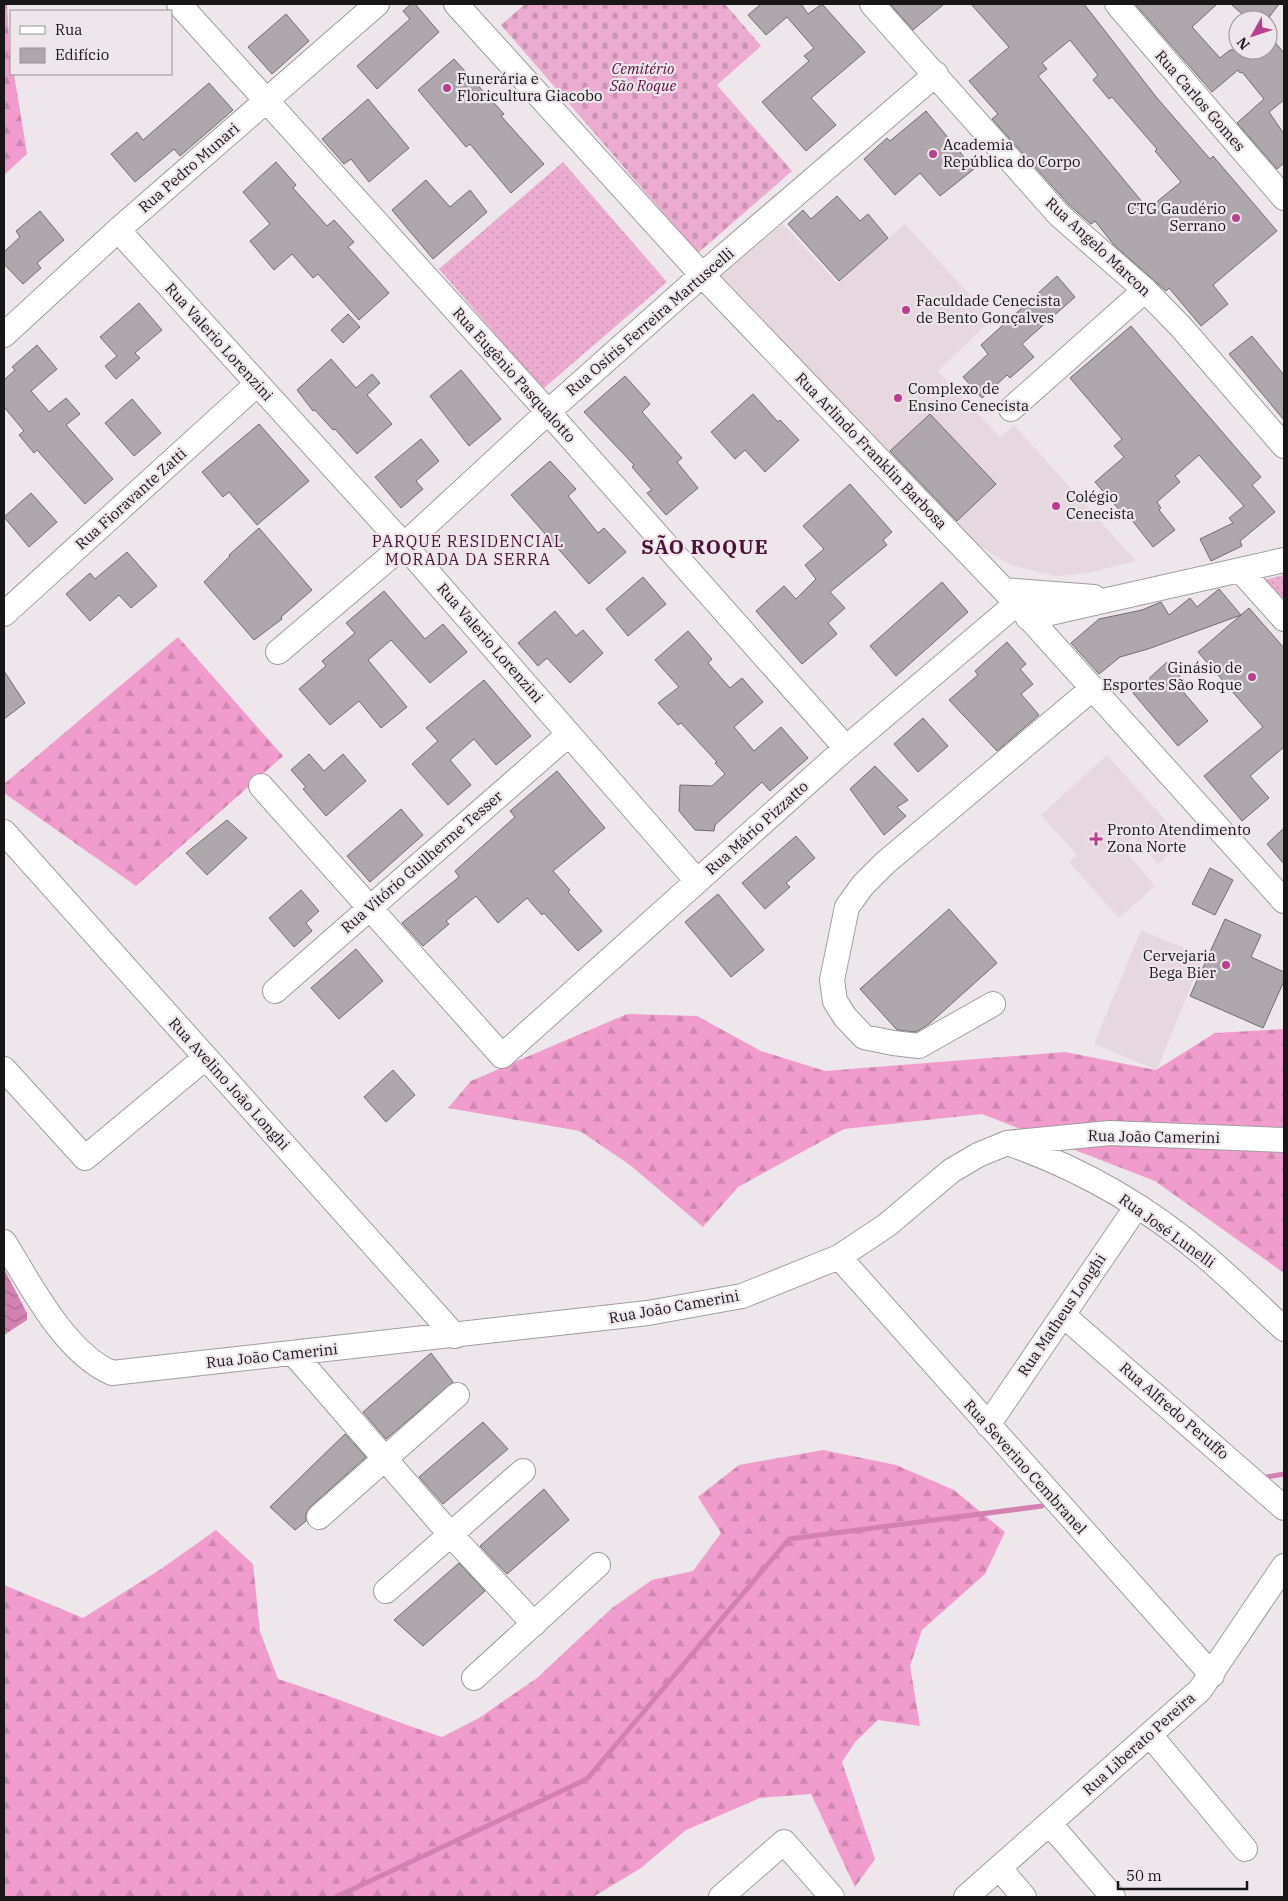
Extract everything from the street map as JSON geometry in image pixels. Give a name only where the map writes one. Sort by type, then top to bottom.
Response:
[{"type":"street","name":"Rua Eugênio Pasqualotto","points":[[179,4],[548,412],[846,748]]},
{"type":"street","name":"Rua Pedro Munari","points":[[4,335],[118,230],[377,4]]},
{"type":"street","name":"Rua Arlindo Franklin Barbosa","points":[[456,4],[702,275],[1016,604],[1284,901]]},
{"type":"street","name":"Rua Angelo Marcon","points":[[872,4],[1059,215],[1145,290],[1181,327],[1284,446]]},
{"type":"street","name":"Rua Carlos Gomes","points":[[1117,4],[1284,198]]},
{"type":"street","name":"Rua Osíris Ferreira Martuscelli","points":[[278,652],[404,545],[548,412],[702,275],[936,74]]},
{"type":"street","name":"Rua Valerio Lorenzini","points":[[118,230],[404,545],[698,881]]},
{"type":"street","points":[[1011,409],[1145,290]]},
{"type":"street","name":"Rua Fioravante Zatti","points":[[4,614],[258,384]]},
{"type":"street","points":[[1016,604],[1111,598],[1284,560]]},
{"type":"street","points":[[1240,570],[1284,619]]},
{"type":"street","points":[[1016,604],[1111,598]]},
{"type":"street","name":"Rua Mário Pizzatto","points":[[370,908],[502,1056],[846,748],[1016,604]]},
{"type":"street","points":[[993,1004],[919,1046],[893,1044],[864,1037],[845,1017],[834,1001],[832,980],[848,907],[863,884],[884,863],[1093,688]]},
{"type":"street","name":"Rua Vitório Guilherme Tesser","points":[[275,991],[569,734]]},
{"type":"street","points":[[261,786],[370,908]]},
{"type":"street","name":"Rua Avelino João Longhi","points":[[4,832],[455,1336]]},
{"type":"street","points":[[4,1069],[85,1158],[205,1058]]},
{"type":"street","name":"Rua João Camerini","points":[[4,1242],[48,1311],[81,1353],[99,1368],[112,1373],[648,1314],[742,1296],[839,1257],[887,1225],[951,1171],[978,1155],[1007,1142],[1110,1133],[1284,1140]]},
{"type":"street","name":"Rua José Lunelli","points":[[1007,1142],[1058,1161],[1137,1206],[1205,1256],[1284,1329]]},
{"type":"street","name":"Rua Matheus Longhi","points":[[988,1425],[1137,1206]]},
{"type":"street","name":"Rua Severino Cembranel","points":[[839,1257],[1212,1676]]},
{"type":"street","name":"Rua Alfredo Peruffo","points":[[1063,1315],[1284,1508]]},
{"type":"street","points":[[294,1354],[450,1535],[534,1624]]},
{"type":"street","points":[[319,1517],[457,1395]]},
{"type":"street","points":[[386,1592],[523,1471]]},
{"type":"street","points":[[474,1678],[598,1565]]},
{"type":"street","name":"Rua Liberato Pereira","points":[[966,1897],[1000,1869],[1200,1690],[1212,1676],[1284,1566]]},
{"type":"street","points":[[1150,1735],[1245,1849]]},
{"type":"street","points":[[1050,1824],[1113,1897]]},
{"type":"street","points":[[721,1897],[784,1842],[832,1897]]},
{"type":"street","points":[[1000,1869],[1024,1897]]},
{"type":"shaded area","name":"Complexo de Ensino Cenecista","points":[[783,224],[837,283],[905,224],[992,319],[938,371],[1000,437],[1014,425],[1136,561],[1089,573],[1055,576],[1011,565],[959,533],[719,278]]},
{"type":"shaded area","name":"Pronto Atendimento Zona Norte","points":[[1107,755],[1184,841],[1158,864],[1133,837],[1122,847],[1155,886],[1119,918],[1069,862],[1077,855],[1041,815]]},
{"type":"shaded area","points":[[1141,930],[1203,956],[1157,1070],[1094,1044]]},
{"type":"green space","points":[[4,4],[7,4],[10,75],[14,75],[27,154],[4,175]]},
{"type":"green space","name":"Cemitério São Roque","points":[[525,4],[725,4],[761,46],[717,85],[792,171],[698,253],[501,25]]},
{"type":"green space","points":[[563,162],[667,282],[543,389],[439,269]]},
{"type":"green space","points":[[1284,575],[1284,602],[1264,580]]},
{"type":"green space","points":[[178,637],[283,756],[136,886],[4,793],[4,784]]},
{"type":"green space","points":[[627,1014],[697,1016],[761,1051],[825,1071],[1065,1052],[1156,1070],[1215,1033],[1284,1029],[1284,1273],[1155,1181],[982,1114],[844,1129],[738,1187],[703,1227],[630,1165],[580,1131],[448,1108],[471,1081]]},
{"type":"green space","points":[[823,1450],[896,1465],[954,1490],[1005,1532],[985,1574],[922,1630],[910,1666],[920,1726],[878,1720],[856,1741],[842,1762],[875,1859],[855,1887],[811,1794],[760,1798],[686,1830],[641,1868],[593,1897],[4,1897],[4,1585],[83,1618],[161,1569],[216,1530],[253,1564],[260,1632],[278,1679],[442,1737],[479,1718],[537,1678],[612,1608],[652,1580],[693,1571],[721,1533],[698,1497],[739,1465]]},
{"type":"water","points":[[4,1269],[27,1313],[27,1320],[4,1335]]},
{"type":"building","points":[[411,4],[415,4],[439,32],[377,89],[357,66],[410,19],[403,11]]},
{"type":"building","points":[[761,4],[801,4],[808,14],[822,4],[865,52],[811,98],[836,125],[806,151],[762,102],[809,61],[804,56],[814,48],[787,17],[766,35],[748,15]]},
{"type":"building","points":[[890,4],[944,4],[913,30]]},
{"type":"building","points":[[971,4],[1084,4],[1157,98],[1210,159],[1213,156],[1277,231],[1213,285],[1228,304],[1201,326],[1169,288],[1166,291],[1114,245],[1095,221],[1091,224],[1069,205],[992,119],[998,114],[969,81],[1009,47]],"holes":[[[1070,40],[1098,75],[1093,80],[1109,99],[1112,97],[1157,149],[1155,151],[1181,182],[1148,209],[1038,76],[1047,69],[1042,63]]]},
{"type":"building","points":[[1135,4],[1217,4],[1192,27],[1220,58],[1228,52],[1228,60],[1278,60],[1278,46],[1284,53],[1284,100],[1269,112],[1284,134],[1284,163],[1277,169],[1237,123],[1264,99],[1242,72],[1240,73],[1238,70],[1212,92]]},
{"type":"building","points":[[1231,4],[1279,4],[1274,10],[1238,10]]},
{"type":"building","points":[[286,14],[309,41],[272,74],[248,47]]},
{"type":"building","points":[[454,59],[504,114],[501,116],[544,164],[511,193],[470,144],[466,147],[418,90]]},
{"type":"building","points":[[209,83],[233,110],[180,156],[174,149],[135,182],[111,154],[137,132],[143,140]]},
{"type":"building","points":[[368,99],[409,148],[369,182],[351,159],[344,164],[322,139]]},
{"type":"building","name":"Academia República do Corpo","points":[[926,111],[974,169],[940,196],[920,173],[895,195],[864,159],[887,138],[890,141]]},
{"type":"building","points":[[276,162],[296,185],[293,188],[327,226],[334,220],[354,242],[348,247],[389,293],[359,320],[318,274],[313,278],[292,254],[274,270],[250,241],[270,224],[243,192]]},
{"type":"building","points":[[426,180],[450,207],[470,190],[487,212],[433,259],[392,210]]},
{"type":"building","points":[[837,196],[860,221],[868,214],[888,238],[839,281],[788,224],[803,210],[811,219]]},
{"type":"building","points":[[40,211],[64,240],[37,263],[41,268],[23,284],[4,264],[4,252],[20,237],[16,231]]},
{"type":"building","points":[[1057,276],[1075,297],[1022,344],[1034,357],[1010,378],[1007,375],[982,398],[963,377],[988,354],[981,345]]},
{"type":"building","points":[[139,303],[162,330],[135,353],[140,358],[116,379],[105,366],[117,356],[100,337]]},
{"type":"building","points":[[348,314],[360,327],[343,343],[331,330]]},
{"type":"building","points":[[1131,326],[1261,477],[1252,485],[1275,512],[1240,541],[1242,546],[1211,561],[1200,539],[1233,523],[1229,518],[1244,506],[1199,455],[1175,476],[1180,482],[1157,502],[1161,508],[1159,510],[1175,530],[1153,547],[1124,510],[1121,512],[1095,482],[1124,457],[1114,446],[1122,439],[1070,378]]},
{"type":"building","points":[[1252,336],[1284,375],[1284,420],[1229,354]]},
{"type":"building","points":[[37,345],[57,369],[31,391],[49,412],[66,398],[80,414],[66,425],[113,479],[85,504],[37,450],[34,453],[19,435],[24,431],[4,407],[4,380],[15,370],[12,367]]},
{"type":"building","points":[[331,359],[356,388],[372,374],[380,383],[367,395],[392,424],[357,454],[335,429],[333,430],[315,410],[313,411],[297,390]]},
{"type":"building","points":[[461,370],[501,419],[469,446],[430,396]]},
{"type":"building","points":[[625,376],[650,404],[642,412],[682,458],[677,462],[698,488],[666,515],[647,493],[652,490],[632,467],[634,465],[584,412]]},
{"type":"building","points":[[753,394],[778,422],[780,420],[799,440],[765,472],[745,450],[735,459],[711,432]]},
{"type":"building","points":[[132,399],[161,433],[134,456],[105,423]]},
{"type":"building","points":[[930,414],[996,484],[957,521],[890,451]]},
{"type":"building","points":[[259,424],[309,481],[257,525],[229,492],[223,497],[202,472]]},
{"type":"building","points":[[421,439],[439,461],[416,481],[423,489],[401,508],[375,477]]},
{"type":"building","points":[[550,461],[576,489],[568,496],[598,533],[604,528],[626,552],[589,584],[511,495]]},
{"type":"building","points":[[850,484],[892,532],[883,540],[887,545],[830,592],[845,608],[828,623],[837,634],[802,664],[756,611],[784,586],[796,599],[816,579],[805,565],[824,549],[803,526]]},
{"type":"building","points":[[31,493],[57,522],[29,547],[4,517]]},
{"type":"building","points":[[259,528],[312,590],[281,617],[282,619],[254,640],[204,582],[229,555]]},
{"type":"building","points":[[127,552],[157,586],[131,608],[119,595],[90,621],[66,594],[90,573],[95,579]]},
{"type":"building","points":[[643,577],[666,604],[628,636],[606,609]]},
{"type":"building","points":[[942,582],[968,612],[896,676],[870,646]]},
{"type":"building","points":[[1219,589],[1241,615],[1148,649],[1120,657],[1099,674],[1071,643],[1099,619],[1142,610],[1161,602],[1169,615],[1190,598],[1197,607]]},
{"type":"building","points":[[384,591],[425,639],[443,624],[467,652],[430,683],[391,640],[368,660],[407,707],[381,728],[359,701],[330,725],[299,689],[326,666],[322,661],[355,633],[346,623]]},
{"type":"building","points":[[1249,608],[1284,648],[1284,747],[1250,776],[1269,798],[1242,821],[1204,776],[1263,727],[1198,652]]},
{"type":"building","points":[[555,611],[576,636],[583,630],[603,653],[570,683],[547,658],[538,666],[518,643]]},
{"type":"building","points":[[688,631],[712,659],[708,663],[730,688],[742,678],[763,702],[734,727],[754,751],[781,727],[808,758],[770,791],[762,782],[715,825],[714,831],[695,830],[679,811],[680,785],[712,786],[725,774],[715,763],[717,762],[681,723],[678,725],[658,703],[679,687],[655,660]]},
{"type":"building","points":[[1007,642],[1026,664],[1020,669],[1033,684],[1021,694],[1039,715],[997,751],[949,700],[978,675],[975,671]]},
{"type":"building","points":[[1167,662],[1186,683],[1180,688],[1208,721],[1178,746],[1133,693]]},
{"type":"building","points":[[4,671],[25,703],[4,719]]},
{"type":"building","points":[[484,680],[531,736],[496,765],[474,739],[450,760],[471,785],[448,805],[412,764],[438,741],[426,728]]},
{"type":"building","points":[[923,718],[948,746],[918,772],[894,744]]},
{"type":"building","points":[[309,754],[324,771],[343,754],[366,781],[326,816],[303,789],[306,787],[291,770]]},
{"type":"building","points":[[875,766],[908,800],[897,807],[906,816],[884,835],[850,789]]},
{"type":"building","points":[[557,771],[605,828],[553,871],[570,890],[568,892],[602,931],[578,951],[544,913],[542,915],[527,898],[498,923],[476,896],[446,921],[449,924],[423,946],[402,923],[459,877],[455,871],[515,817],[510,811]]},
{"type":"building","points":[[401,809],[423,835],[370,882],[347,856]]},
{"type":"building","points":[[227,820],[247,838],[207,875],[186,853]]},
{"type":"building","points":[[1284,828],[1284,864],[1267,844]]},
{"type":"building","points":[[796,836],[815,858],[786,883],[790,887],[765,909],[742,883]]},
{"type":"building","points":[[1210,868],[1233,880],[1215,915],[1192,904]]},
{"type":"building","points":[[301,890],[319,911],[306,923],[312,931],[294,947],[269,918]]},
{"type":"building","points":[[718,894],[764,950],[731,977],[685,922]]},
{"type":"building","points":[[949,909],[997,963],[929,1024],[916,1032],[897,1030],[860,989]]},
{"type":"building","points":[[1225,919],[1261,935],[1251,957],[1284,972],[1284,981],[1263,1028],[1190,996]]},
{"type":"building","points":[[356,949],[383,981],[339,1019],[311,988]]},
{"type":"building","points":[[393,1070],[415,1095],[386,1122],[364,1097]]},
{"type":"building","points":[[431,1353],[453,1382],[386,1439],[363,1412]]},
{"type":"building","points":[[483,1422],[508,1449],[443,1504],[419,1477]]},
{"type":"building","points":[[345,1434],[366,1457],[310,1507],[306,1513],[306,1521],[295,1530],[270,1507]]},
{"type":"building","points":[[544,1489],[569,1520],[507,1574],[480,1546]]},
{"type":"building","points":[[459,1563],[485,1591],[423,1646],[394,1620]]},
{"type":"waterway","points":[[1267,1477],[1284,1474]]},
{"type":"waterway","points":[[336,1897],[587,1779],[789,1539],[1042,1506]]},
{"type":"place","name":"Funerária e Floricultura Giacobo","points":[[447,88]]},
{"type":"place","name":"Academia República do Corpo","points":[[933,154]]},
{"type":"place","name":"CTG Gaudério Serrano","points":[[1236,218]]},
{"type":"place","name":"Faculdade Cenecista de Bento Gonçalves","points":[[906,310]]},
{"type":"place","name":"Complexo de Ensino Cenecista","points":[[898,398]]},
{"type":"place","name":"Colégio Cenecista","points":[[1056,506]]},
{"type":"place","name":"Ginásio de Esportes São Roque","points":[[1252,677]]},
{"type":"place","name":"Pronto Atendimento Zona Norte","points":[[1096,839]]},
{"type":"place","name":"Cervejaria Bega Bier","points":[[1226,965]]},
{"type":"district","name":"SÃO ROQUE","points":[[705,547]]},
{"type":"district","name":"PARQUE RESIDENCIAL MORADA DA SERRA","points":[[468,550]]}]
